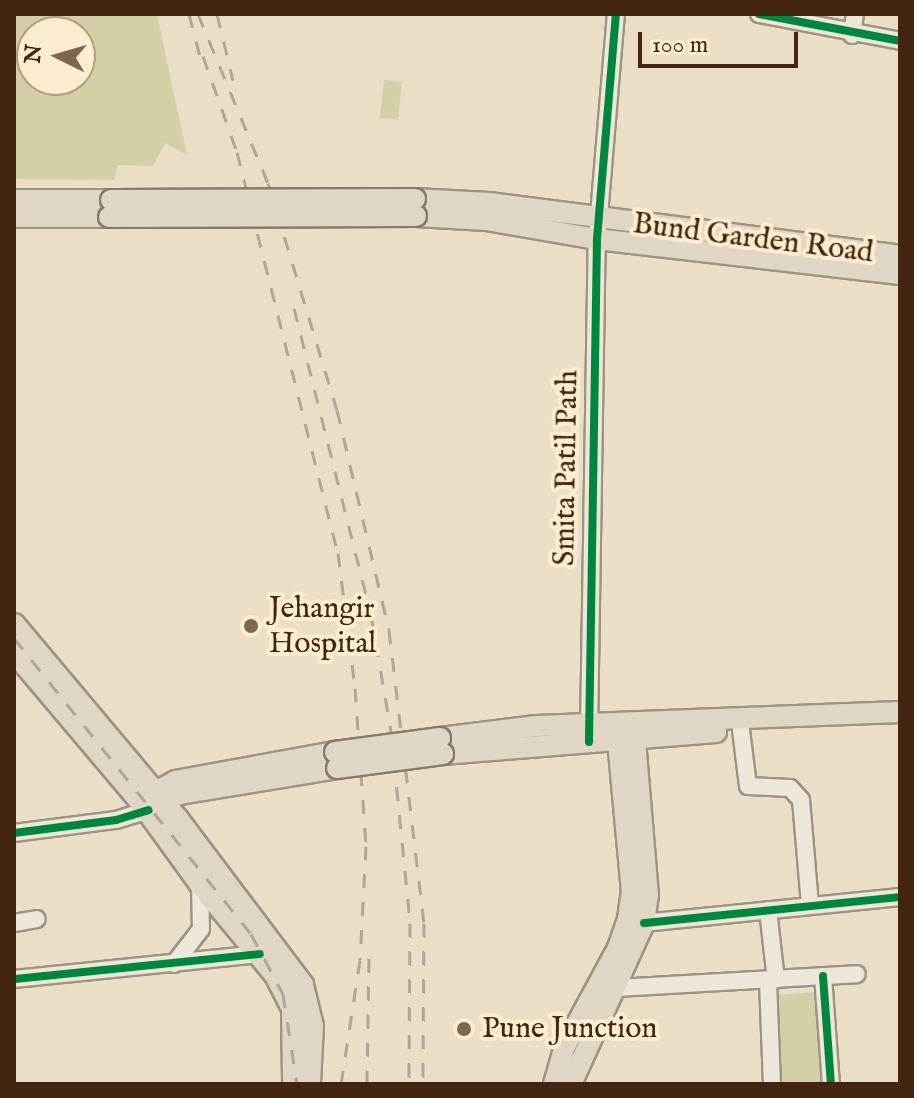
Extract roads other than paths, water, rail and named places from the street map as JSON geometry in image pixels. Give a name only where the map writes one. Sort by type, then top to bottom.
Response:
[{"type":"highway","points":[[14,625],[151,801],[302,985],[312,1026],[309,1084]]},
{"type":"highway","points":[[14,651],[151,801],[200,883],[260,954],[293,1008],[294,1084]]},
{"type":"main road","points":[[14,200],[110,209]]},
{"type":"main road","name":"Bund Garden Road","points":[[110,209],[416,208],[489,203],[598,230],[900,274]]},
{"type":"main road","points":[[14,217],[110,209]]},
{"type":"main road","name":"Bund Garden Road","points":[[598,230],[900,256]]},
{"type":"main road","points":[[151,801],[336,760],[442,746],[900,712]]},
{"type":"main road","points":[[626,732],[693,735],[900,722]]},
{"type":"main road","points":[[571,1084],[581,1053],[616,988],[644,923],[648,895],[626,732]]},
{"type":"main road","points":[[554,1084],[565,1046],[618,948],[628,919],[632,892],[626,732]]},
{"type":"street","name":"Smita Patil Path","points":[[589,733],[587,699],[598,230],[616,14]]},
{"type":"street","points":[[759,14],[852,35],[900,41]]},
{"type":"street","points":[[852,35],[855,14]]},
{"type":"street","points":[[741,730],[748,786],[790,788],[801,800],[810,905]]},
{"type":"street","points":[[14,833],[116,820],[151,801]]},
{"type":"street","points":[[174,964],[201,929],[200,883]]},
{"type":"street","points":[[644,923],[900,897]]},
{"type":"street","points":[[768,910],[772,1084]]},
{"type":"street","points":[[14,923],[37,919]]},
{"type":"street","points":[[14,979],[260,954]]},
{"type":"street","points":[[616,988],[857,974]]},
{"type":"street","points":[[823,976],[831,1084]]},
{"type":"railway","points":[[189,14],[203,68]]},
{"type":"railway","points":[[198,14],[268,183],[337,410],[389,630],[424,923],[423,1084]]},
{"type":"railway","points":[[217,14],[233,80]]},
{"type":"railway","points":[[203,56],[237,152],[338,553],[355,688],[366,846],[360,960],[341,1084]]},
{"type":"railway","points":[[294,308],[371,615],[391,731],[410,923],[409,1084]]},
{"type":"railway","points":[[14,638],[251,934],[283,994],[297,1084]]},
{"type":"railway","points":[[367,1084],[369,956]]},
{"type":"place","name":"Jehangir Hospital","points":[[251,626]]},
{"type":"place","name":"Pune Junction","points":[[464,1029]]}]
